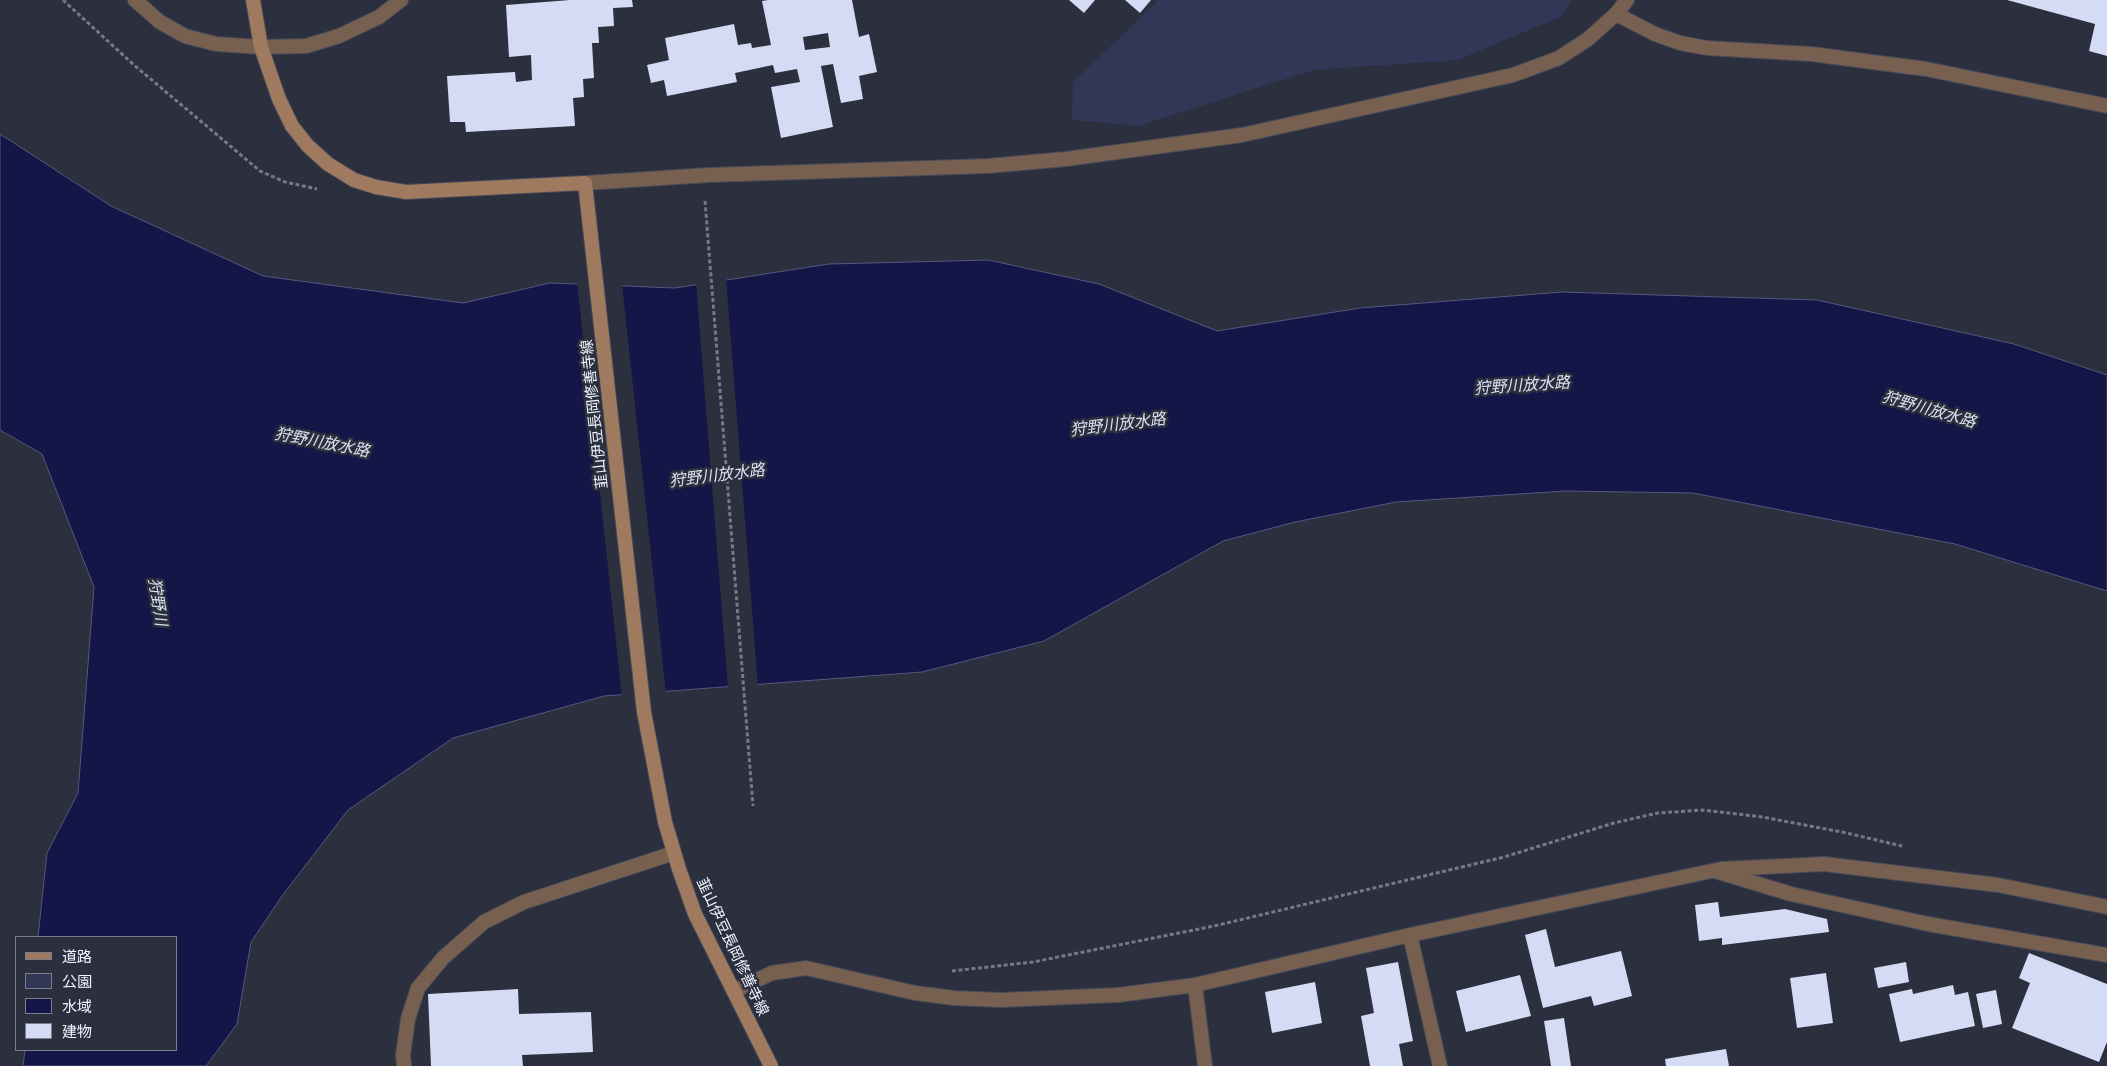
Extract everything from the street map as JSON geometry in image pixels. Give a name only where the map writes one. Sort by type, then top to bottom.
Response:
[{"type":"main road","points":[[253,0],[261,47],[279,99],[292,126],[308,146],[328,164],[354,180],[376,187],[406,192],[585,183]]},
{"type":"main road","name":"韮山伊豆長岡修善寺線","points":[[585,183],[644,712],[665,822],[695,914],[771,1066]]},
{"type":"street","points":[[135,0],[160,22],[185,36],[216,44],[261,47],[306,46],[340,36],[379,17],[401,0]]},
{"type":"street","points":[[585,183],[709,175],[988,166],[1066,159],[1242,135],[1513,75],[1559,58],[1588,38],[1616,14],[1627,0]]},
{"type":"street","points":[[1616,14],[1655,34],[1680,43],[1707,48],[1811,54],[1926,69],[2107,106]]},
{"type":"street","points":[[404,1066],[403,1055],[408,1019],[418,988],[443,958],[484,922],[524,902],[674,853]]},
{"type":"street","points":[[734,991],[772,973],[806,968],[915,993],[954,998],[1001,1000],[1118,995],[1195,985],[1410,935],[1715,871],[1824,864],[1998,885],[2107,906]]},
{"type":"street","points":[[1715,871],[1791,894],[1910,920],[2107,954]]},
{"type":"street","points":[[1410,935],[1440,1066]]},
{"type":"street","points":[[1195,985],[1205,1066]]},
{"type":"path","points":[[63,0],[134,65],[260,171],[285,182],[318,189]]},
{"type":"path","points":[[705,199],[753,806]]},
{"type":"path","points":[[950,971],[1033,962],[1223,924],[1504,857],[1614,824],[1658,813],[1703,810],[1762,817],[1842,832],[1906,847]]},
{"type":"green space","points":[[1159,0],[1572,0],[1560,17],[1458,60],[1314,70],[1138,126],[1072,120],[1073,82]]},
{"type":"water","points":[[0,134],[111,206],[263,276],[463,303],[550,283],[675,288],[829,264],[988,260],[1099,284],[1217,331],[1360,308],[1562,292],[1817,300],[2014,344],[2107,375],[2107,591],[1955,544],[1693,493],[1565,491],[1396,502],[1295,522],[1223,541],[1044,641],[922,672],[604,696],[453,738],[348,810],[282,896],[251,942],[237,1024],[206,1066],[23,1066],[25,1051],[178,1051],[178,936],[38,936],[47,853],[78,793],[94,587],[42,454],[0,430]]},
{"type":"pier","points":[[726,278],[758,686],[728,688],[696,283]]},
{"type":"pier","points":[[577,282],[622,284],[666,693],[622,697]]},
{"type":"building","points":[[570,0],[632,0],[633,7],[613,8],[614,26],[598,27],[599,43],[592,43],[594,78],[583,79],[584,97],[573,98],[575,126],[466,132],[465,122],[450,122],[447,76],[515,72],[516,82],[532,80],[531,55],[509,57],[506,5]]},
{"type":"building","points":[[852,0],[859,37],[869,34],[877,72],[859,76],[863,99],[841,103],[833,64],[821,66],[833,127],[781,138],[771,87],[800,82],[797,69],[775,73],[773,65],[735,73],[737,82],[667,96],[664,80],[651,83],[647,65],[669,60],[665,38],[734,24],[738,45],[751,43],[752,48],[771,45],[762,1]],"holes":[[[828,33],[830,47],[805,50],[803,37]]]},
{"type":"building","points":[[1069,0],[1095,0],[1084,13]]},
{"type":"building","points":[[1125,0],[1151,0],[1140,13]]},
{"type":"building","points":[[2007,0],[2107,0],[2107,56],[2089,51],[2095,24]]},
{"type":"building","points":[[1718,902],[1720,917],[1785,909],[1827,919],[1829,932],[1722,945],[1722,938],[1699,941],[1695,905]]},
{"type":"building","points":[[1546,929],[1555,967],[1621,951],[1632,996],[1594,1006],[1591,996],[1543,1008],[1525,935]]},
{"type":"building","points":[[2029,953],[2107,984],[2107,1042],[2099,1062],[2012,1028],[2030,983],[2019,978]]},
{"type":"building","points":[[1398,962],[1413,1041],[1399,1044],[1403,1066],[1370,1066],[1361,1016],[1374,1013],[1366,968]]},
{"type":"building","points":[[1906,962],[1909,982],[1878,988],[1874,968]]},
{"type":"building","points":[[1826,973],[1833,1023],[1797,1028],[1790,978]]},
{"type":"building","points":[[1520,975],[1531,1016],[1466,1032],[1456,991]]},
{"type":"building","points":[[1315,982],[1322,1023],[1272,1033],[1265,992]]},
{"type":"building","points":[[1953,985],[1955,995],[1968,992],[1975,1026],[1900,1042],[1889,994],[1912,989],[1913,994]]},
{"type":"building","points":[[518,989],[519,1014],[591,1012],[593,1052],[522,1055],[523,1066],[431,1066],[428,994]]},
{"type":"building","points":[[1996,990],[2002,1024],[1983,1028],[1976,994]]},
{"type":"building","points":[[1564,1018],[1571,1066],[1551,1066],[1544,1021]]},
{"type":"building","points":[[1726,1049],[1729,1066],[1666,1066],[1665,1059]]},
{"type":"water label","name":"狩野川放水路","points":[[1522,386]]},
{"type":"water label","name":"狩野川放水路","points":[[1929,410]]},
{"type":"water label","name":"狩野川放水路","points":[[1118,425]]},
{"type":"water label","name":"狩野川放水路","points":[[322,443]]},
{"type":"water label","name":"狩野川放水路","points":[[717,476]]},
{"type":"water label","name":"狩野川","points":[[157,602]]}]
